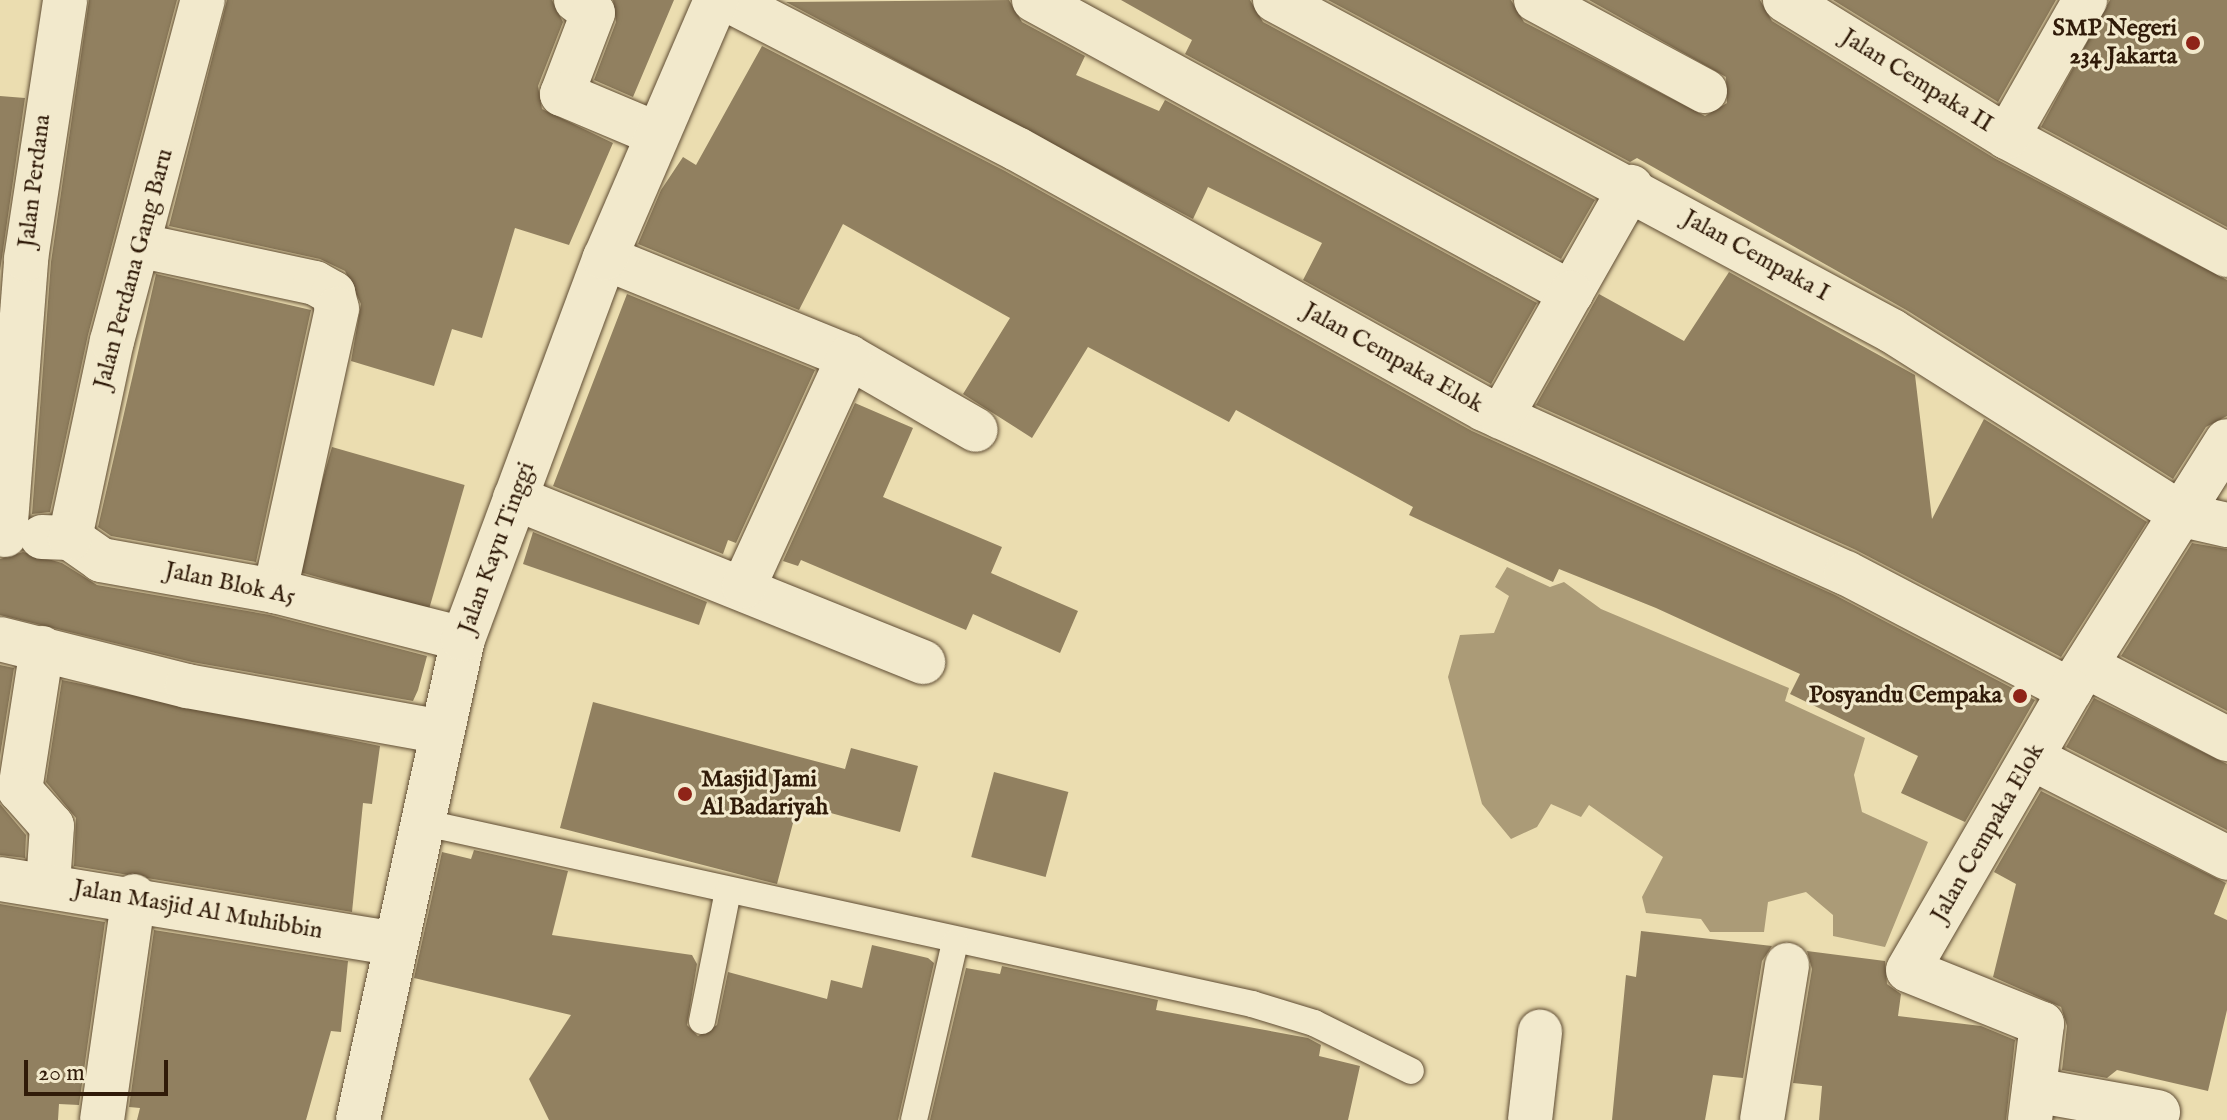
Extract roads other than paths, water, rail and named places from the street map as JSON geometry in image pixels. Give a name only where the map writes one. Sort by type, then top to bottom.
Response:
[{"type":"street","name":"Jalan Perdana","points":[[3,535],[22,365],[26,259],[65,0]]},
{"type":"street","name":"Jalan Perdana Gang Baru","points":[[70,538],[112,341],[142,246],[203,0]]},
{"type":"street","points":[[576,0],[593,13],[562,94],[657,134]]},
{"type":"street","name":"Jalan Kayu Tinggi","points":[[358,1120],[421,822],[437,731],[463,639],[605,258],[716,0]]},
{"type":"street","name":"Jalan Cempaka Elok","points":[[728,0],[1017,149],[1501,417],[2078,678],[2227,739]]},
{"type":"street","points":[[1034,0],[1571,293]]},
{"type":"street","name":"Jalan Cempaka I","points":[[1275,0],[1631,187],[1892,331],[2183,515],[2227,525]]},
{"type":"street","points":[[1536,0],[1705,91]]},
{"type":"street","name":"Jalan Cempaka II","points":[[1785,0],[2007,137],[2227,255]]},
{"type":"street","name":"Jalan Cempaka II","points":[[2007,137],[2085,0]]},
{"type":"street","points":[[1501,417],[1631,187]]},
{"type":"street","points":[[142,246],[315,283],[333,293],[337,309],[275,591]]},
{"type":"street","points":[[605,258],[849,357],[976,430]]},
{"type":"street","points":[[744,586],[849,357]]},
{"type":"street","points":[[2183,515],[2227,441]]},
{"type":"street","points":[[515,498],[744,586],[923,662]]},
{"type":"street","name":"Jalan Cempaka Elok","points":[[2032,1105],[2042,1024],[1910,976],[1909,967],[2078,678],[2183,515]]},
{"type":"street","points":[[3,535],[70,538]]},
{"type":"street","name":"Jalan Blok A5","points":[[70,538],[101,560],[275,591],[463,639]]},
{"type":"street","points":[[0,639],[187,686],[437,731]]},
{"type":"street","points":[[42,648],[20,790],[52,826],[48,885]]},
{"type":"street","points":[[2032,758],[2227,858]]},
{"type":"street","name":"Jalan Masjid Al Muhibbin","points":[[0,879],[134,896],[396,944]]},
{"type":"street","points":[[102,1120],[134,896]]},
{"type":"street","points":[[1762,1120],[1787,965]]},
{"type":"street","points":[[1530,1120],[1540,1032]]},
{"type":"street","points":[[2032,1105],[2158,1112]]},
{"type":"lane","points":[[421,822],[955,943],[1252,1004],[1314,1023],[1411,1071]]},
{"type":"lane","points":[[702,1021],[728,891]]},
{"type":"lane","points":[[914,1120],[955,943]]},
{"type":"place","name":"SMP Negeri 234 Jakarta","points":[[2193,43]]},
{"type":"place","name":"Posyandu Cempaka","points":[[2020,696]]},
{"type":"place","name":"Masjid Jami Al Badariyah","points":[[685,794]]}]
